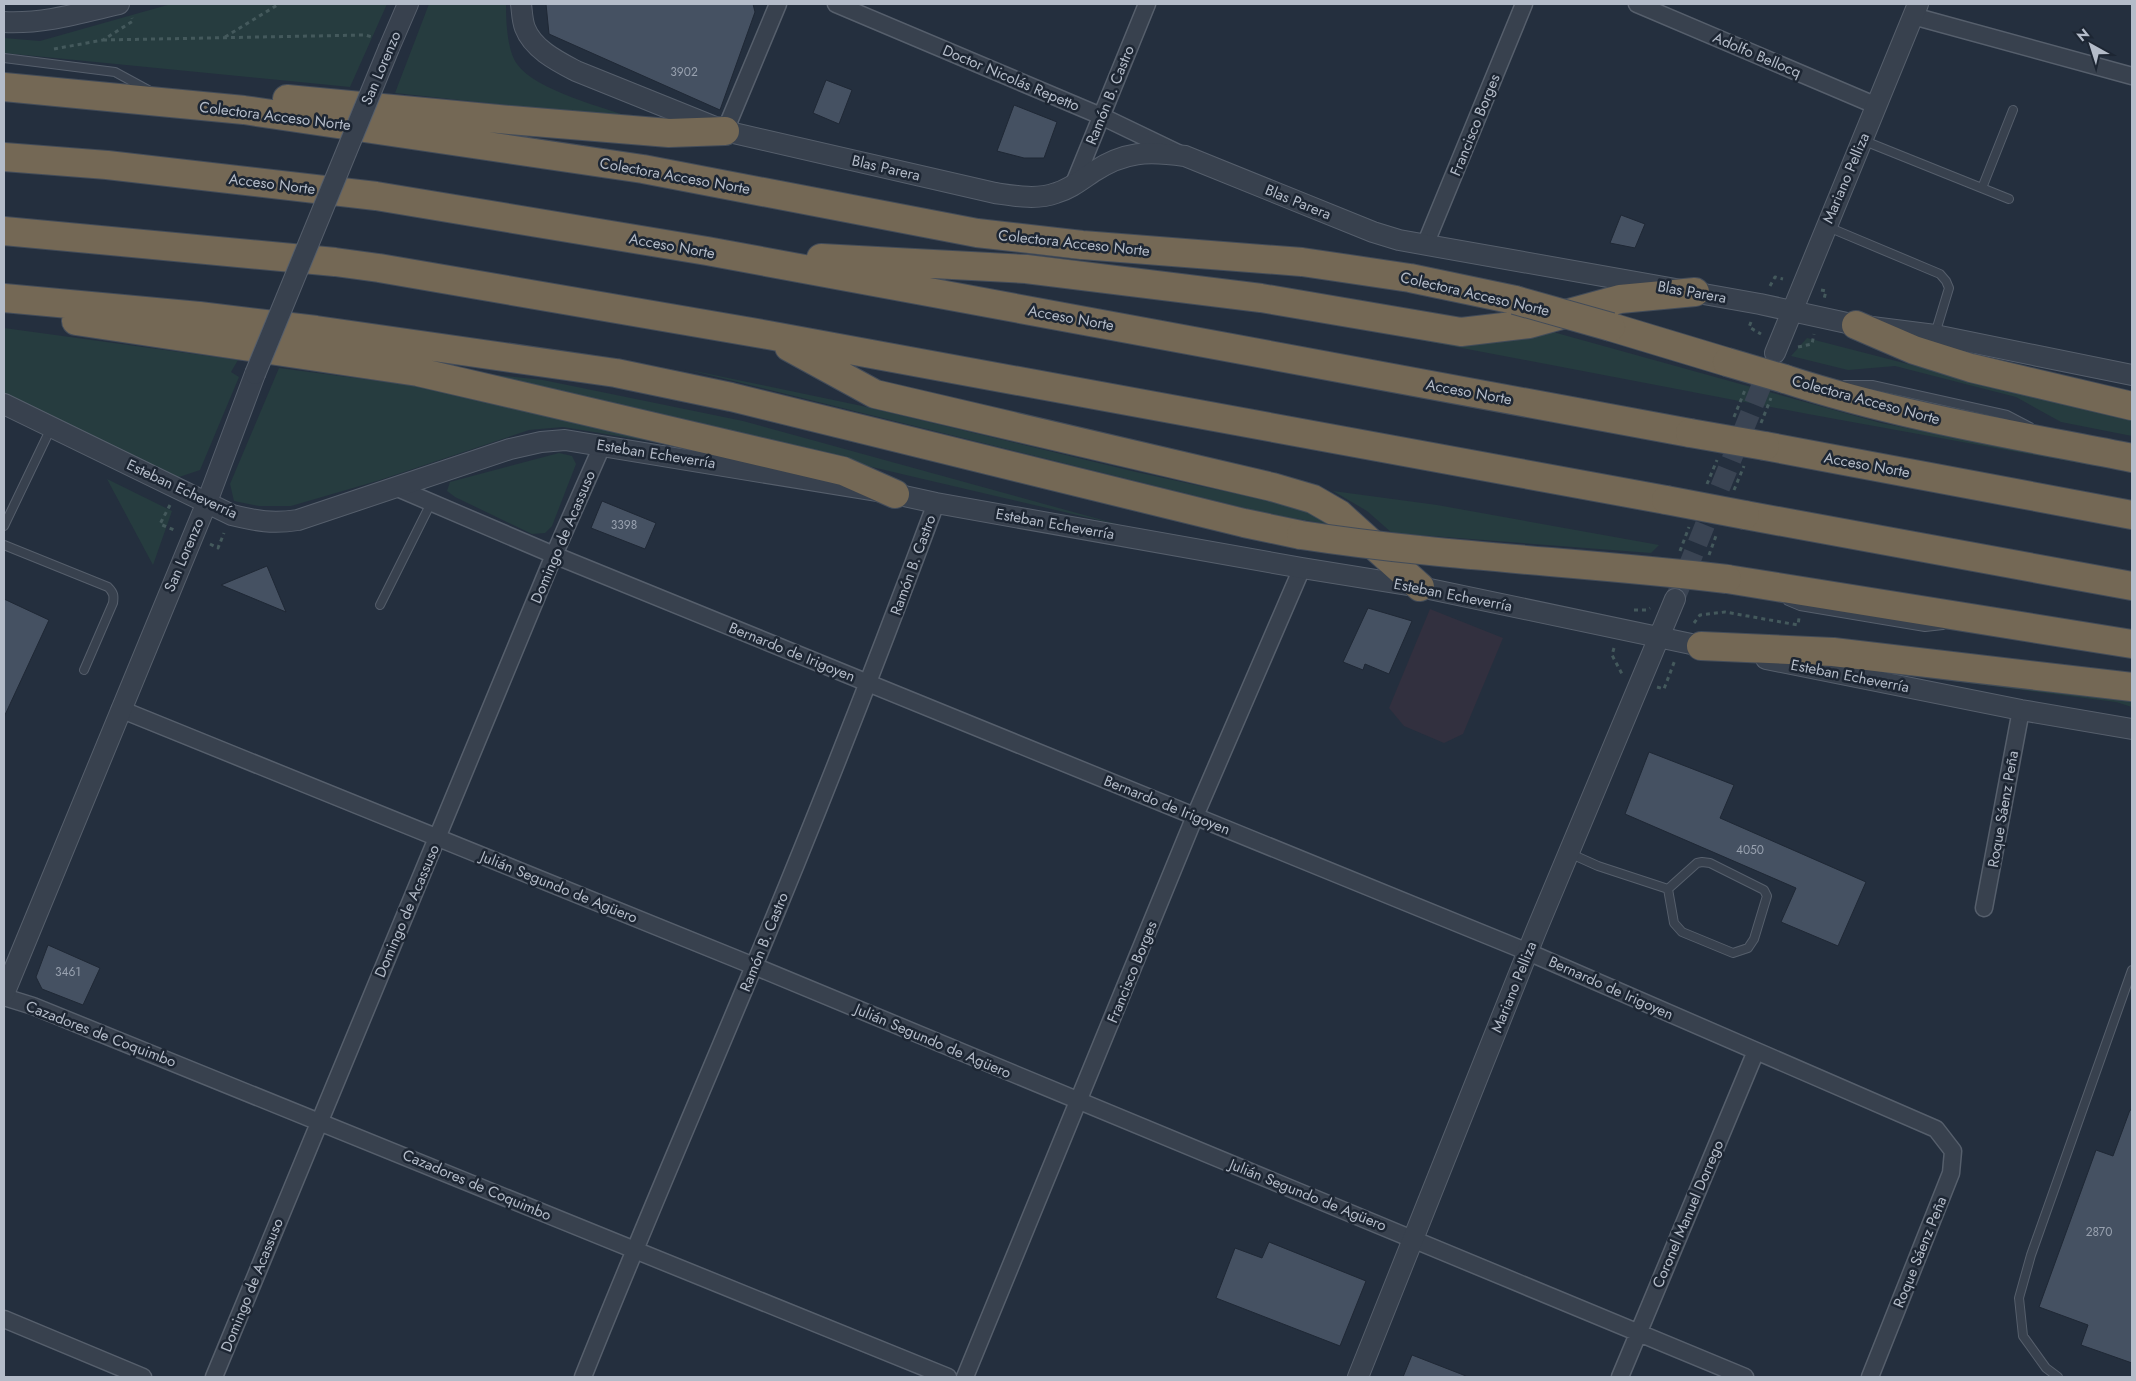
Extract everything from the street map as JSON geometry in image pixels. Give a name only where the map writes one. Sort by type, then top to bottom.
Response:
[{"type":"highway","name":"Colectora Acceso Norte","points":[[4,87],[244,110],[643,169],[977,233],[1082,245],[1302,262],[1410,278],[1515,300],[1872,404],[1963,426],[2132,458]]},
{"type":"highway","points":[[174,104],[257,96],[669,133],[724,131]]},
{"type":"highway","points":[[4,140],[107,165]]},
{"type":"highway","name":"Acceso Norte","points":[[4,158],[107,165],[376,196],[707,251],[2132,515]]},
{"type":"highway","points":[[4,231],[335,262],[768,336],[2132,586]]},
{"type":"highway","points":[[707,251],[1026,269],[1261,298],[1461,332],[1529,324],[1620,299],[1695,292]]},
{"type":"highway","points":[[4,298],[189,315],[316,330],[616,373],[731,397],[1244,523],[1302,535],[1371,546],[1652,570],[1731,579],[2132,644]]},
{"type":"highway","points":[[4,306],[86,323],[418,372],[843,471],[895,494]]},
{"type":"highway","points":[[1856,325],[1914,350],[1971,368],[2132,406]]},
{"type":"highway","points":[[768,336],[875,394],[1272,487],[1313,499],[1339,514],[1420,587]]},
{"type":"highway","points":[[1701,646],[1833,652],[2132,687]]},
{"type":"street","name":"San Lorenzo","points":[[4,996],[120,709],[207,502],[382,43],[408,4]]},
{"type":"street","name":"Blas Parera","points":[[521,4],[525,28],[537,45],[554,60],[576,72],[724,131],[995,193],[1038,197],[1055,194],[1073,186],[1095,171],[1129,155],[1156,152],[1185,156],[1373,232],[1425,245],[1792,310],[1856,325],[1935,335],[2132,375]]},
{"type":"street","points":[[724,131],[778,4]]},
{"type":"street","name":"Doctor Nicolás Repetto","points":[[836,4],[1102,116],[1185,156]]},
{"type":"street","name":"Ramón B. Castro","points":[[1073,186],[1147,4]]},
{"type":"street","name":"Francisco Borges","points":[[1425,245],[1524,4]]},
{"type":"street","name":"Adolfo Bellocq","points":[[1636,4],[1877,106]]},
{"type":"street","points":[[4,22],[28,23],[57,12],[125,8]]},
{"type":"street","points":[[1915,10],[2132,76]]},
{"type":"street","name":"Mariano Pelliza","points":[[1775,353],[1915,10]]},
{"type":"street","name":"Esteban Echeverría","points":[[4,404],[232,515],[258,522],[277,523],[298,520],[510,449],[541,442],[565,440],[895,494],[936,503],[1302,568],[1420,587],[2021,710],[2132,729]]},
{"type":"street","name":"Domingo de Acassuso","points":[[214,1377],[554,555],[602,446]]},
{"type":"street","name":"Bernardo de Irigoyen","points":[[395,487],[554,555],[868,684],[1528,952],[1936,1129]]},
{"type":"street","name":"Ramón B. Castro","points":[[583,1377],[633,1251],[754,966],[868,684],[936,503]]},
{"type":"street","name":"Francisco Borges","points":[[966,1377],[1195,816],[1302,568]]},
{"type":"street","name":"Mariano Pelliza","points":[[1358,1377],[1528,952],[1675,599]]},
{"type":"street","name":"Julián Segundo de Agüero","points":[[120,709],[754,966],[1078,1102],[1745,1377]]},
{"type":"street","name":"Roque Sáenz Peña","points":[[1984,908],[2021,710]]},
{"type":"street","name":"Cazadores de Coquimbo","points":[[4,996],[319,1120],[633,1251],[948,1377]]},
{"type":"street","name":"Coronel Manuel Dorrego","points":[[1620,1377],[1756,1052]]},
{"type":"street","name":"Roque Sáenz Peña","points":[[1870,1377],[1951,1173],[1953,1151],[1936,1129]]},
{"type":"street","points":[[4,1319],[143,1377]]},
{"type":"lane","points":[[4,58],[115,72],[174,104]]},
{"type":"lane","points":[[1982,188],[2013,110]]},
{"type":"lane","points":[[1862,140],[2009,199]]},
{"type":"lane","points":[[1827,226],[1940,274],[1949,288],[1935,335]]},
{"type":"lane","points":[[4,526],[51,428]]},
{"type":"lane","points":[[380,604],[431,503]]},
{"type":"lane","points":[[4,545],[108,587],[112,591],[114,596],[113,603],[84,670]]},
{"type":"lane","points":[[1731,579],[1776,596]]},
{"type":"lane","points":[[1784,599],[1800,606],[1925,627],[1996,621]]},
{"type":"lane","points":[[1569,853],[1598,866],[1668,889]]},
{"type":"lane","points":[[1710,862],[1764,890],[1767,896],[1766,903],[1754,939],[1748,948],[1733,953],[1682,932],[1674,923],[1668,889],[1697,863],[1710,862]]},
{"type":"lane","points":[[2058,1377],[2046,1368],[2023,1336],[2019,1298],[2031,1255],[2132,970]]},
{"type":"path","points":[[224,38],[279,4]]},
{"type":"path","points":[[103,40],[133,21],[125,8]]},
{"type":"path","points":[[36,62],[38,52],[103,40],[365,35],[382,43]]},
{"type":"shaded area","points":[[1430,609],[1503,638],[1463,734],[1444,743],[1404,726],[1389,708]]},
{"type":"green space","points":[[171,4],[387,4],[350,87],[4,53],[4,38],[40,41]]},
{"type":"green space","points":[[429,4],[506,4],[511,51],[517,64],[526,74],[572,98],[636,119],[395,93]]},
{"type":"green space","points":[[1326,322],[1471,342],[1553,332],[1881,423],[2123,471],[1808,414]]},
{"type":"green space","points":[[4,328],[238,360],[231,372],[239,377],[200,470],[176,478],[4,395]]},
{"type":"green space","points":[[1807,338],[2036,397],[2132,418],[2132,436],[2061,422],[2016,397],[1895,366],[1848,370],[1791,356]]},
{"type":"green space","points":[[279,368],[432,388],[673,445],[563,427],[529,430],[377,481],[291,506],[259,506],[234,501],[230,484]]},
{"type":"green space","points":[[685,369],[862,406],[1136,472],[1302,508],[1338,526],[1265,513]]},
{"type":"green space","points":[[486,374],[543,380],[743,421],[1124,526],[718,431]]},
{"type":"green space","points":[[559,453],[572,456],[576,464],[552,526],[545,533],[532,534],[455,497],[447,491],[450,482]]},
{"type":"green space","points":[[107,479],[172,511],[153,565]]},
{"type":"green space","points":[[1333,491],[1437,505],[1659,545],[1651,553],[1392,533],[1367,511]]},
{"type":"green space","points":[[1920,672],[2132,698],[2132,707],[2116,702],[1922,677]]},
{"type":"building","points":[[546,4],[753,4],[755,12],[720,110],[549,34]]},
{"type":"building","points":[[826,80],[852,90],[839,124],[813,113]]},
{"type":"building","points":[[1014,105],[1057,122],[1044,158],[1024,158],[997,151]]},
{"type":"building","points":[[1621,215],[1645,224],[1635,248],[1610,243]]},
{"type":"building","points":[[602,501],[656,523],[645,549],[591,528]]},
{"type":"building","points":[[267,566],[286,612],[221,585]]},
{"type":"building","points":[[4,599],[49,620],[4,717]]},
{"type":"building","points":[[1368,608],[1412,621],[1389,674],[1365,664],[1363,670],[1343,662]]},
{"type":"building","points":[[1649,752],[1734,785],[1720,818],[1866,882],[1838,946],[1781,922],[1796,888],[1625,814]]},
{"type":"building","points":[[48,945],[100,968],[83,1005],[42,989],[36,977]]},
{"type":"building","points":[[2130,1110],[2132,1110],[2132,1363],[2081,1345],[2088,1325],[2039,1307],[2096,1150],[2113,1156]]},
{"type":"building","points":[[1269,1242],[1366,1281],[1340,1346],[1216,1298],[1235,1248],[1262,1258]]},
{"type":"building","points":[[1412,1355],[1466,1376],[1466,1377],[1403,1377]]},
{"type":"tunnel","points":[[1675,599],[1771,362]]}]
